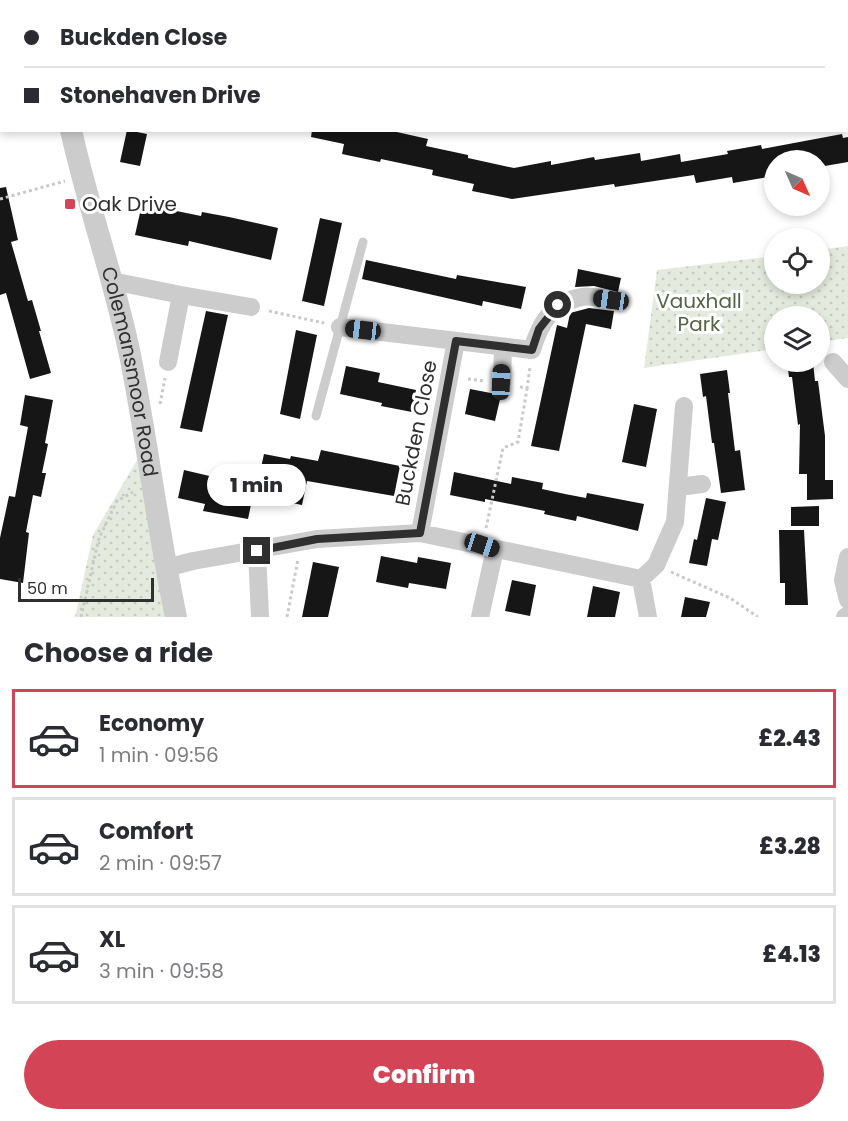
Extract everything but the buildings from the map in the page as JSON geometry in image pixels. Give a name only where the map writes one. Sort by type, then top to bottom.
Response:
[{"type":"street","name":"Colemansmoor Road","points":[[71,132],[81,177],[112,281],[131,359],[176,617]]},
{"type":"street","points":[[112,281],[181,296],[251,307]]},
{"type":"street","points":[[168,362],[181,296]]},
{"type":"street","name":"Buckden Close","points":[[340,327],[532,350],[539,329],[558,305],[584,296],[611,300]]},
{"type":"street","name":"Buckden Close","points":[[420,533],[456,341]]},
{"type":"street","points":[[501,382],[503,347]]},
{"type":"street","points":[[833,362],[848,379]]},
{"type":"street","points":[[641,579],[656,565],[675,522],[684,406]]},
{"type":"street","points":[[679,487],[702,484]]},
{"type":"street","points":[[166,568],[317,539],[420,533],[641,579]]},
{"type":"street","points":[[480,617],[489,547]]},
{"type":"street","points":[[257,551],[260,617]]},
{"type":"street","points":[[848,557],[843,580],[848,600]]},
{"type":"street","points":[[641,579],[648,617]]},
{"type":"lane","points":[[316,416],[363,242]]},
{"type":"path","points":[[0,199],[81,177]]},
{"type":"path","points":[[251,307],[340,327]]},
{"type":"path","points":[[160,408],[168,362]]},
{"type":"path","points":[[450,377],[501,382],[527,389],[518,442],[503,448],[489,547]]},
{"type":"path","points":[[81,617],[99,538],[117,501],[136,491]]},
{"type":"path","points":[[286,617],[299,555],[299,543]]},
{"type":"path","points":[[656,565],[730,598],[758,617]]},
{"type":"green space","name":"Vauxhall Park","points":[[848,246],[848,338],[830,340],[830,306],[764,306],[764,350],[644,368],[657,270],[764,257],[764,294],[830,294],[830,248]]},
{"type":"green space","points":[[137,460],[145,486],[169,617],[75,617],[93,535]]},
{"type":"place","name":"Oak Drive","points":[[70,204]]},
{"type":"route","points":[[257,551],[317,539],[420,533],[456,341],[532,350],[539,329],[558,305]]}]
